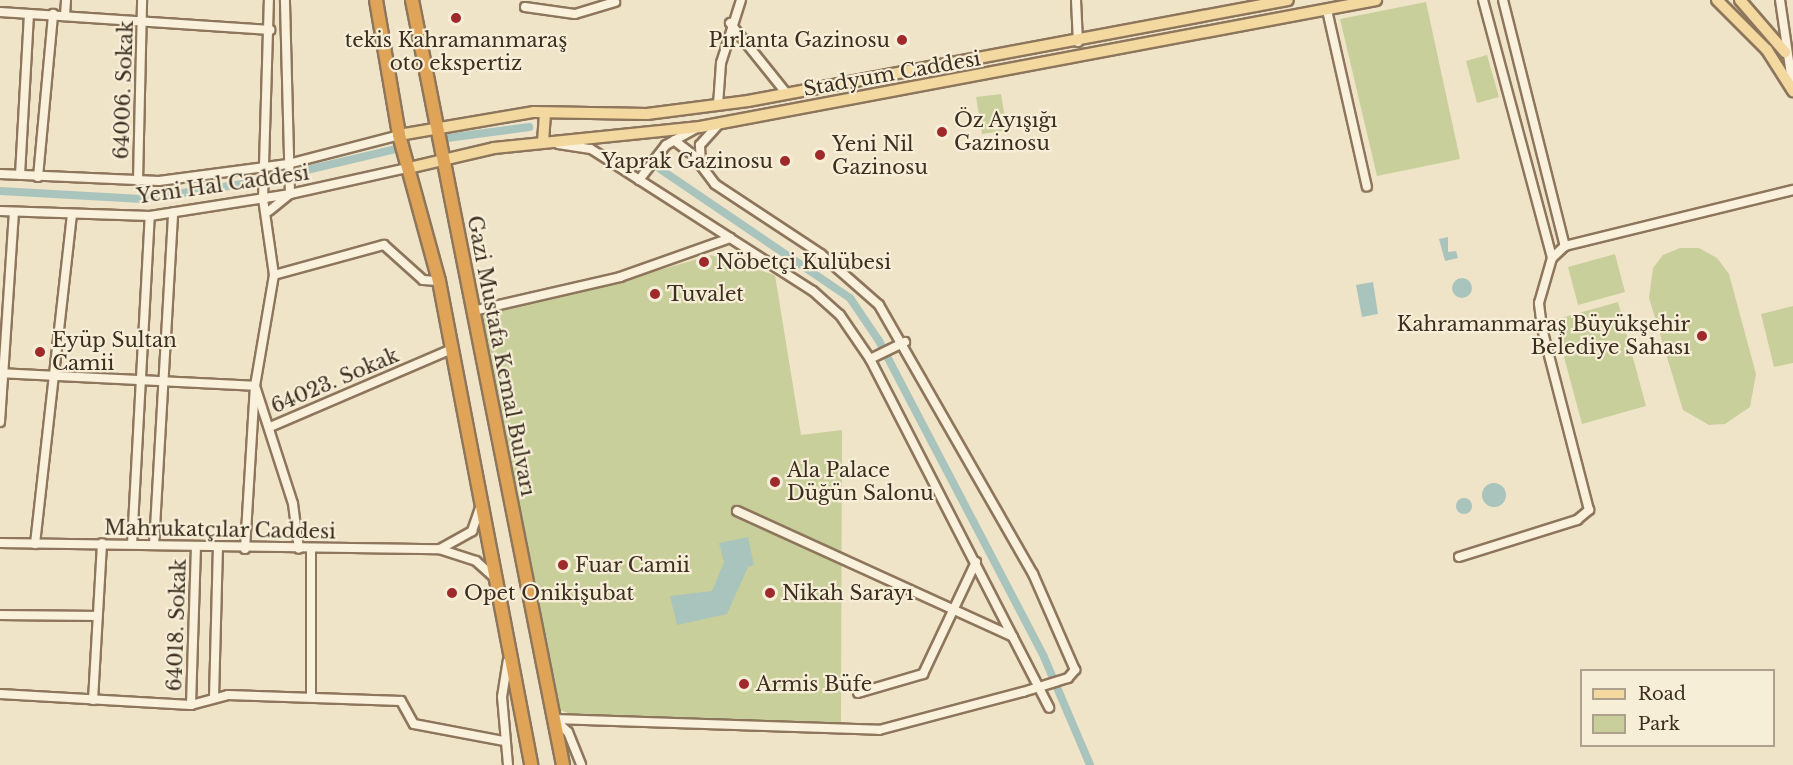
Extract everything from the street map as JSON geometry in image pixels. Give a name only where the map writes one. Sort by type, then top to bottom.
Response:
[{"type":"highway","points":[[376,0],[399,135],[413,167],[440,281],[509,660],[531,765]]},
{"type":"highway","name":"Gazi Mustafa Kemal Bulvarı","points":[[412,0],[563,765]]},
{"type":"main road","name":"Stadyum Caddesi","points":[[399,135],[436,126],[545,115],[647,114],[718,105],[1078,42],[1288,0]]},
{"type":"main road","points":[[1330,9],[1342,0]]},
{"type":"main road","name":"Stadyum Caddesi","points":[[413,167],[543,142],[700,127],[1376,0]]},
{"type":"main road","points":[[1717,0],[1767,50],[1793,90]]},
{"type":"main road","points":[[1740,0],[1785,52]]},
{"type":"main road","points":[[543,142],[545,115]]},
{"type":"street","points":[[65,15],[66,0]]},
{"type":"street","name":"64006. Sokak","points":[[138,181],[142,0]]},
{"type":"street","points":[[246,549],[255,386],[274,275],[268,211],[262,199],[270,30],[269,0]]},
{"type":"street","points":[[268,211],[290,194],[285,0]]},
{"type":"street","points":[[718,105],[730,23],[741,0]]},
{"type":"street","points":[[1076,0],[1078,42]]},
{"type":"street","points":[[1459,557],[1577,520],[1589,510],[1542,328],[1539,303],[1552,258],[1483,0]]},
{"type":"street","points":[[1503,0],[1565,246]]},
{"type":"street","points":[[1780,0],[1785,52],[1793,90]]},
{"type":"street","points":[[525,7],[540,3],[551,13],[575,14],[615,2]]},
{"type":"street","points":[[1330,9],[1367,187]]},
{"type":"street","points":[[0,12],[65,15],[143,25],[270,30]]},
{"type":"street","points":[[20,176],[29,14]]},
{"type":"street","points":[[38,177],[53,14]]},
{"type":"street","points":[[730,23],[787,94]]},
{"type":"street","points":[[702,168],[700,145],[721,123]]},
{"type":"street","points":[[639,180],[674,140],[700,127]]},
{"type":"street","name":"Yeni Hal Caddesi","points":[[0,174],[138,181],[288,164],[399,135]]},
{"type":"street","points":[[554,719],[879,730],[1068,678],[1075,670],[1073,658],[1058,622],[905,342],[865,289],[715,184],[674,140]]},
{"type":"street","points":[[543,142],[591,149],[813,291],[840,315],[870,359],[1013,637],[1043,685],[1049,708]]},
{"type":"street","name":"Yeni Hal Caddesi","points":[[0,211],[150,216],[290,194],[413,167]]},
{"type":"street","points":[[1552,258],[1565,246],[1793,190]]},
{"type":"street","points":[[0,422],[14,212]]},
{"type":"street","points":[[154,545],[173,213]]},
{"type":"street","points":[[35,544],[58,373],[72,214]]},
{"type":"street","points":[[132,544],[150,216]]},
{"type":"street","points":[[473,311],[620,277],[730,237]]},
{"type":"street","points":[[274,275],[384,245],[423,280],[440,281]]},
{"type":"street","points":[[870,359],[905,342]]},
{"type":"street","name":"64023. Sokak","points":[[255,386],[270,427],[452,349]]},
{"type":"street","points":[[2,373],[58,373],[255,386]]},
{"type":"street","points":[[270,427],[293,504],[299,549]]},
{"type":"street","name":"Mahrukatçılar Caddesi","points":[[439,549],[472,531],[481,501]]},
{"type":"street","points":[[737,511],[1013,637]]},
{"type":"street","name":"Mahrukatçılar Caddesi","points":[[0,543],[102,543],[246,549],[439,549],[476,561],[496,579]]},
{"type":"street","points":[[93,700],[102,543]]},
{"type":"street","name":"64018. Sokak","points":[[191,705],[196,546]]},
{"type":"street","points":[[214,698],[219,548]]},
{"type":"street","points":[[311,549],[311,694]]},
{"type":"street","points":[[858,693],[923,674],[976,562]]},
{"type":"street","points":[[0,615],[98,616]]},
{"type":"street","points":[[508,765],[504,741],[509,660]]},
{"type":"street","points":[[0,694],[191,705],[214,698],[311,694],[401,701],[414,724],[504,741]]},
{"type":"street","name":"Gazi Mustafa Kemal Bulvarı","points":[[554,719],[568,732],[581,765]]},
{"type":"green space","points":[[1426,2],[1460,159],[1377,176],[1340,19]]},
{"type":"green space","points":[[1487,55],[1499,97],[1477,103],[1466,61]]},
{"type":"green space","points":[[1001,94],[1007,130],[982,134],[976,97]]},
{"type":"green space","name":"Kahramanmaraş Büyükşehir Belediye Sahası","points":[[1680,248],[1699,248],[1717,258],[1729,274],[1756,374],[1750,407],[1725,424],[1709,425],[1683,410],[1649,298],[1653,268],[1663,255]]},
{"type":"green space","points":[[1615,254],[1625,292],[1578,305],[1568,267]]},
{"type":"green space","points":[[711,255],[775,275],[801,435],[842,430],[841,724],[573,715],[555,708],[473,311],[622,281]]},
{"type":"green space","points":[[1618,302],[1646,406],[1582,424],[1554,320]]},
{"type":"green space","points":[[1793,306],[1793,363],[1774,367],[1761,314]]},
{"type":"water","points":[[1448,237],[1448,252],[1456,251],[1458,258],[1445,261],[1439,239]]},
{"type":"water","points":[[1462,278],[1469,281],[1472,288],[1469,295],[1462,298],[1455,295],[1452,288],[1455,281]]},
{"type":"water","points":[[1373,282],[1378,314],[1362,317],[1356,285]]},
{"type":"water","points":[[1494,483],[1503,486],[1506,495],[1503,504],[1494,507],[1485,504],[1482,495],[1485,486]]},
{"type":"water","points":[[1461,498],[1467,498],[1472,506],[1470,512],[1461,514],[1456,509],[1456,503]]},
{"type":"water","points":[[748,537],[754,565],[748,567],[727,614],[677,625],[670,596],[712,591],[724,562],[719,543]]},
{"type":"waterway","points":[[447,138],[529,127]]},
{"type":"waterway","points":[[294,173],[392,150]]},
{"type":"waterway","points":[[660,169],[850,298],[879,341],[1044,657],[1090,765]]},
{"type":"waterway","points":[[0,191],[142,199],[249,183]]},
{"type":"place","name":"tekis Kahramanmaraş oto ekspertiz","points":[[456,18]]},
{"type":"place","name":"Pırlanta Gazinosu","points":[[902,40]]},
{"type":"place","name":"Öz Ayışığı Gazinosu","points":[[942,132]]},
{"type":"place","name":"Yeni Nil Gazinosu","points":[[820,155]]},
{"type":"place","name":"Yaprak Gazinosu","points":[[785,161]]},
{"type":"place","name":"Nöbetçi Kulübesi","points":[[704,262]]},
{"type":"place","name":"Tuvalet","points":[[655,294]]},
{"type":"place","name":"Kahramanmaraş Büyükşehir Belediye Sahası","points":[[1702,336]]},
{"type":"place","name":"Eyüp Sultan Camii","points":[[40,352]]},
{"type":"place","name":"Ala Palace Düğün Salonu","points":[[775,482]]},
{"type":"place","name":"Fuar Camii","points":[[563,565]]},
{"type":"place","name":"Opet Onikişubat","points":[[452,593]]},
{"type":"place","name":"Nikah Sarayı","points":[[770,593]]},
{"type":"place","name":"Armis Büfe","points":[[744,684]]}]
